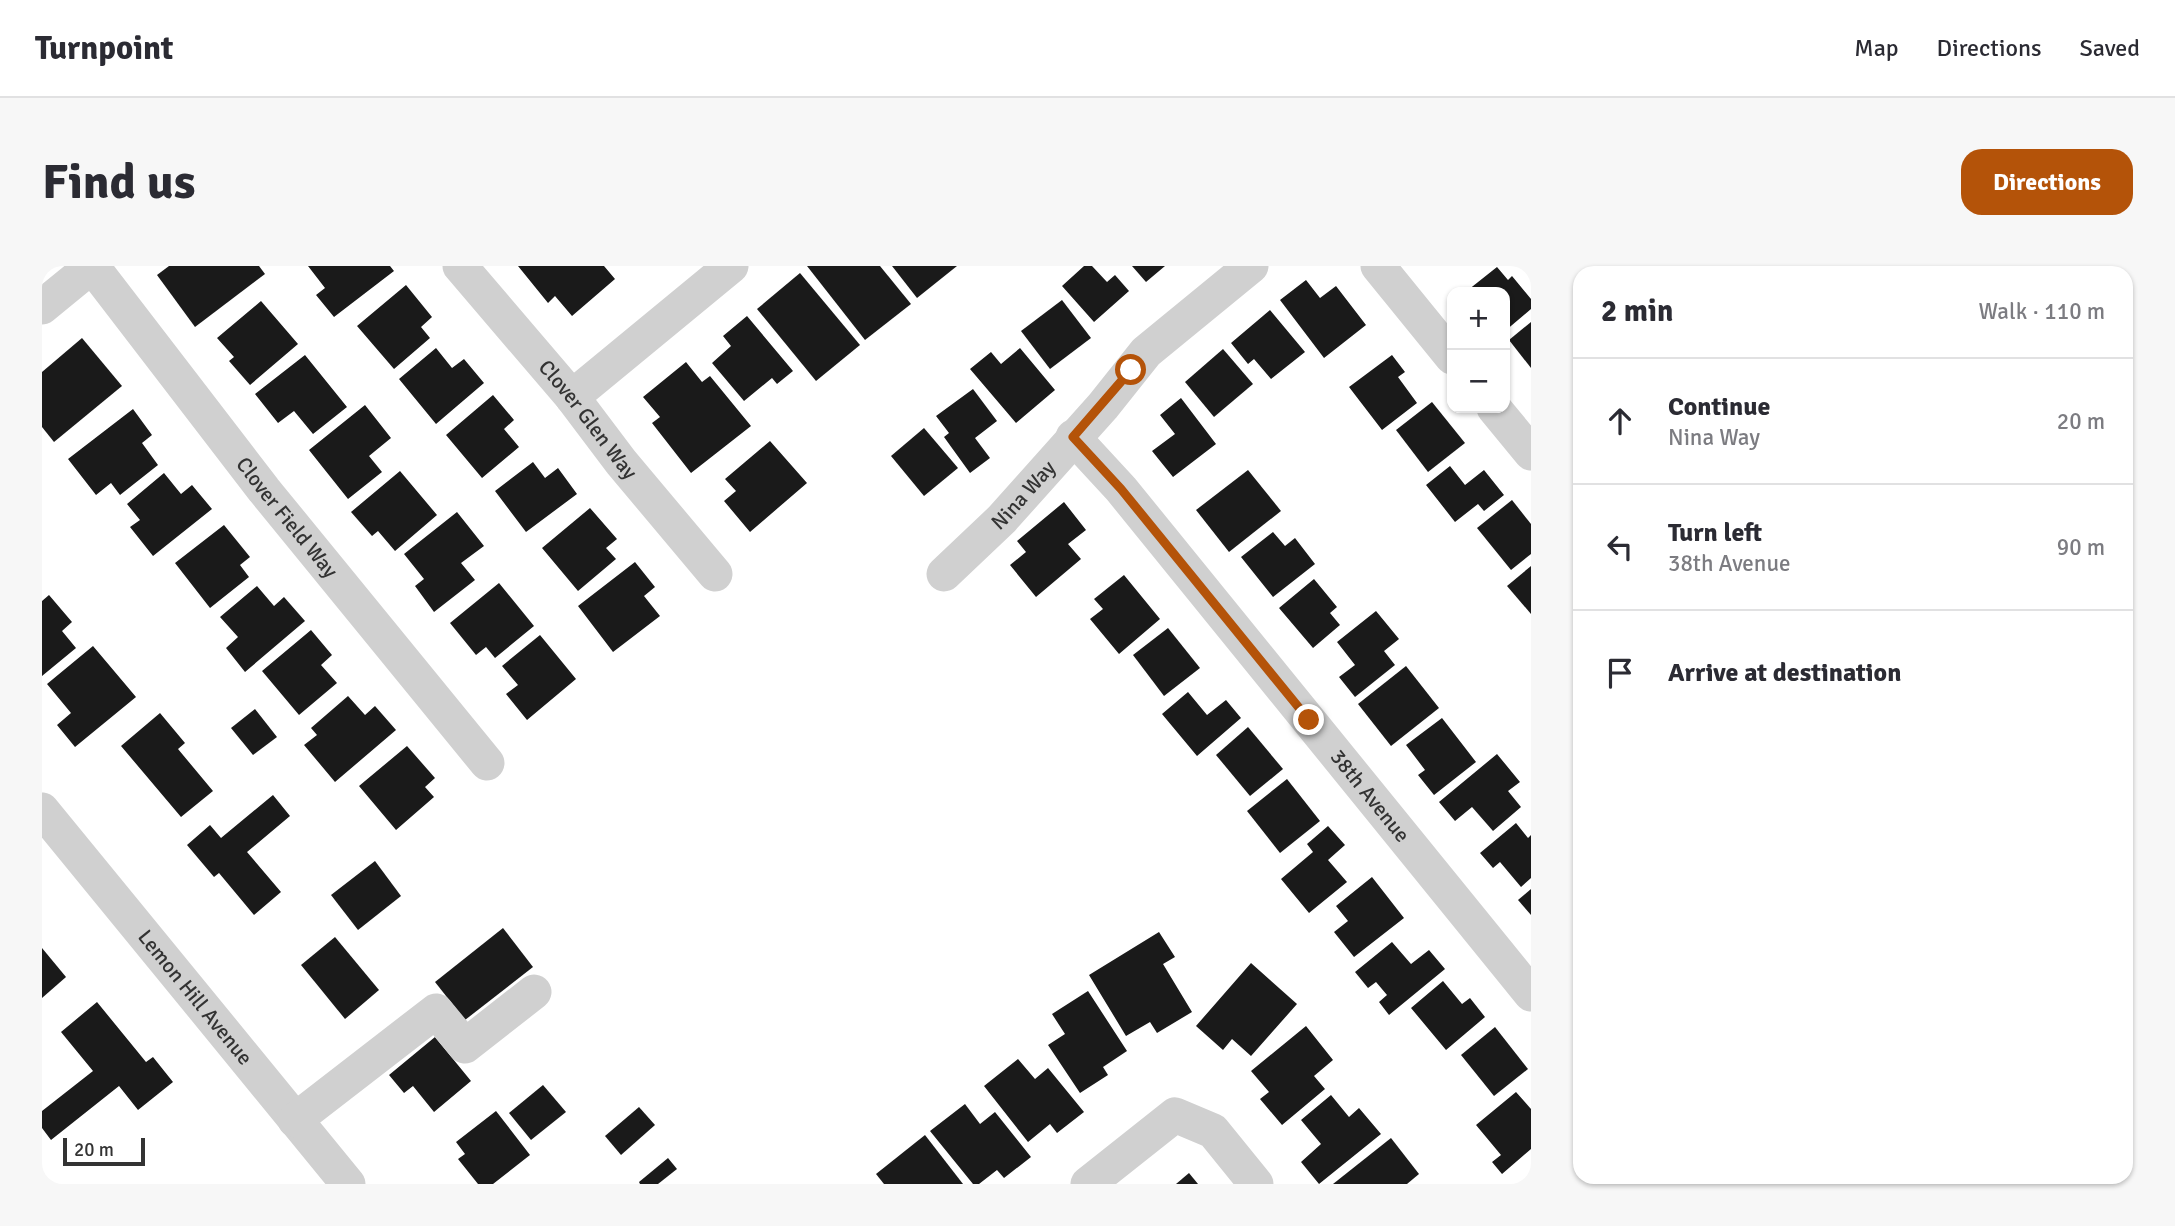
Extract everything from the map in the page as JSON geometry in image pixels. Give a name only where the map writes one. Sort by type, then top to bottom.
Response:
[{"type":"street","points":[[42,307],[92,266]]},
{"type":"street","name":"Clover Field Way","points":[[92,266],[264,490],[487,763]]},
{"type":"street","name":"Clover Glen Way","points":[[460,266],[572,397],[621,462],[715,574]]},
{"type":"street","points":[[572,397],[732,266]]},
{"type":"street","name":"Nina Way","points":[[944,574],[1002,519],[1146,352],[1251,266]]},
{"type":"street","points":[[1378,266],[1447,351]]},
{"type":"street","points":[[1498,413],[1531,453]]},
{"type":"street","name":"38th Avenue","points":[[1073,437],[1121,489],[1531,995]]},
{"type":"street","name":"Lemon Hill Avenue","points":[[42,810],[348,1184]]},
{"type":"street","points":[[295,1120],[436,1011],[465,1046],[534,992]]},
{"type":"street","points":[[1088,1184],[1175,1115],[1213,1131],[1256,1184]]},
{"type":"building","points":[[169,266],[259,266],[265,274],[195,327],[157,275]]},
{"type":"building","points":[[308,266],[390,266],[394,271],[334,317],[316,295],[325,288]]},
{"type":"building","points":[[518,266],[604,266],[615,279],[572,316],[555,296],[548,303]]},
{"type":"building","points":[[807,266],[880,266],[911,304],[865,340]]},
{"type":"building","points":[[892,266],[957,266],[917,298]]},
{"type":"building","points":[[1084,266],[1092,266],[1107,282],[1115,275],[1129,291],[1094,322],[1062,286]]},
{"type":"building","points":[[1132,266],[1165,266],[1146,282]]},
{"type":"building","points":[[1497,267],[1508,280],[1512,276],[1531,299],[1531,309],[1510,327],[1510,287],[1472,287]]},
{"type":"building","points":[[800,273],[860,345],[816,381],[757,309]]},
{"type":"building","points":[[1306,280],[1320,298],[1336,286],[1366,325],[1324,358],[1280,300]]},
{"type":"building","points":[[406,285],[432,317],[421,327],[430,338],[394,369],[357,326]]},
{"type":"building","points":[[1062,300],[1091,338],[1050,369],[1021,331]]},
{"type":"building","points":[[261,301],[298,344],[250,385],[229,361],[234,357],[217,338]]},
{"type":"building","points":[[1270,310],[1305,352],[1271,379],[1254,359],[1248,364],[1231,343]]},
{"type":"building","points":[[747,316],[793,371],[777,384],[772,378],[744,401],[712,363],[731,346],[723,336]]},
{"type":"building","points":[[1531,322],[1531,368],[1510,341]]},
{"type":"building","points":[[82,338],[122,386],[54,442],[42,427],[42,372]]},
{"type":"building","points":[[436,348],[452,368],[464,359],[484,383],[436,424],[399,379]]},
{"type":"building","points":[[1020,348],[1055,390],[1016,423],[970,369],[991,352],[1001,364]]},
{"type":"building","points":[[1223,349],[1253,384],[1214,417],[1185,382]]},
{"type":"building","points":[[305,355],[347,407],[313,434],[294,411],[278,423],[255,394]]},
{"type":"building","points":[[1392,355],[1405,372],[1398,377],[1417,403],[1382,430],[1349,387]]},
{"type":"building","points":[[686,362],[702,382],[710,376],[751,426],[691,473],[652,423],[660,417],[643,397]]},
{"type":"building","points":[[973,389],[997,421],[975,438],[990,458],[970,473],[944,437],[949,433],[936,416]]},
{"type":"building","points":[[493,395],[514,420],[504,429],[519,447],[482,478],[446,435]]},
{"type":"building","points":[[1181,398],[1216,444],[1173,477],[1152,451],[1175,434],[1160,415]]},
{"type":"building","points":[[1432,402],[1465,443],[1428,472],[1396,430]]},
{"type":"building","points":[[365,405],[391,438],[369,456],[382,472],[348,499],[309,450]]},
{"type":"building","points":[[133,409],[152,435],[142,443],[158,465],[120,495],[111,483],[96,495],[68,459]]},
{"type":"building","points":[[924,428],[958,468],[924,496],[891,456]]},
{"type":"building","points":[[770,441],[807,483],[750,532],[724,501],[736,491],[725,479]]},
{"type":"building","points":[[533,462],[545,478],[558,468],[577,494],[526,532],[495,491]]},
{"type":"building","points":[[1450,466],[1465,485],[1484,470],[1504,495],[1484,511],[1478,504],[1455,522],[1426,485]]},
{"type":"building","points":[[1248,470],[1281,511],[1229,552],[1196,510]]},
{"type":"building","points":[[400,471],[437,515],[395,551],[378,531],[372,536],[351,512]]},
{"type":"building","points":[[164,473],[181,494],[192,485],[212,509],[153,556],[130,527],[140,520],[127,504]]},
{"type":"building","points":[[1512,500],[1531,524],[1531,554],[1511,570],[1477,528]]},
{"type":"building","points":[[1064,502],[1086,530],[1068,544],[1081,559],[1036,597],[1010,565],[1026,552],[1017,541]]},
{"type":"building","points":[[590,508],[617,539],[606,548],[616,559],[578,591],[542,548]]},
{"type":"building","points":[[457,512],[484,546],[461,563],[475,580],[434,612],[415,586],[424,579],[404,554]]},
{"type":"building","points":[[224,525],[250,557],[240,565],[249,577],[210,608],[175,563]]},
{"type":"building","points":[[1273,532],[1285,546],[1295,538],[1315,564],[1273,597],[1241,557]]},
{"type":"building","points":[[635,562],[655,587],[644,596],[660,616],[613,652],[578,606]]},
{"type":"building","points":[[1531,566],[1531,614],[1507,586]]},
{"type":"building","points":[[1124,575],[1160,619],[1119,654],[1090,619],[1103,609],[1094,599]]},
{"type":"building","points":[[1314,579],[1337,607],[1330,613],[1340,625],[1313,648],[1279,608]]},
{"type":"building","points":[[499,583],[534,626],[495,658],[486,647],[476,655],[450,623]]},
{"type":"building","points":[[257,586],[274,606],[284,597],[305,621],[245,672],[226,648],[238,637],[220,617]]},
{"type":"building","points":[[49,595],[72,622],[62,631],[76,648],[42,676],[42,601]]},
{"type":"building","points":[[1376,611],[1399,639],[1384,651],[1395,665],[1355,697],[1339,677],[1355,665],[1337,642]]},
{"type":"building","points":[[1168,628],[1200,668],[1164,696],[1133,655]]},
{"type":"building","points":[[311,630],[332,655],[321,665],[337,683],[299,715],[262,671]]},
{"type":"building","points":[[540,635],[576,679],[527,720],[506,694],[518,685],[502,666]]},
{"type":"building","points":[[93,646],[136,697],[75,747],[57,725],[71,713],[47,684]]},
{"type":"building","points":[[1406,666],[1439,708],[1391,746],[1358,704]]},
{"type":"building","points":[[1188,692],[1207,715],[1226,700],[1241,718],[1197,756],[1162,714]]},
{"type":"building","points":[[348,696],[365,715],[375,706],[396,730],[335,782],[304,745],[317,735],[311,728]]},
{"type":"building","points":[[255,709],[277,737],[253,755],[231,728]]},
{"type":"building","points":[[160,713],[185,743],[178,749],[213,791],[181,817],[121,746]]},
{"type":"building","points":[[1442,718],[1476,762],[1434,795],[1418,775],[1425,770],[1406,745]]},
{"type":"building","points":[[1248,727],[1283,769],[1250,796],[1216,755]]},
{"type":"building","points":[[407,746],[435,778],[425,787],[434,797],[396,830],[359,786]]},
{"type":"building","points":[[1497,754],[1520,782],[1508,791],[1521,807],[1493,831],[1472,807],[1455,821],[1439,802]]},
{"type":"building","points":[[1287,779],[1320,821],[1280,853],[1247,811]]},
{"type":"building","points":[[273,795],[290,816],[247,852],[281,892],[254,915],[219,873],[214,877],[187,845],[210,825],[221,838]]},
{"type":"building","points":[[1516,823],[1528,838],[1531,835],[1531,878],[1521,887],[1500,862],[1493,868],[1480,853]]},
{"type":"building","points":[[1328,826],[1345,845],[1328,860],[1347,882],[1309,913],[1281,879],[1313,852],[1307,844]]},
{"type":"building","points":[[375,861],[401,896],[358,930],[331,895]]},
{"type":"building","points":[[1372,877],[1404,918],[1354,957],[1334,932],[1348,921],[1336,906]]},
{"type":"building","points":[[1531,889],[1531,915],[1518,900]]},
{"type":"building","points":[[503,928],[533,967],[465,1020],[435,982]]},
{"type":"building","points":[[1159,932],[1175,957],[1163,964],[1192,1012],[1157,1033],[1150,1022],[1126,1036],[1089,975]]},
{"type":"building","points":[[335,937],[379,990],[345,1019],[301,965]]},
{"type":"building","points":[[1392,942],[1411,964],[1429,950],[1445,969],[1389,1015],[1379,1002],[1387,995],[1376,982],[1368,988],[1355,972]]},
{"type":"building","points":[[42,948],[66,977],[42,998]]},
{"type":"building","points":[[1251,963],[1297,1004],[1251,1056],[1232,1039],[1223,1050],[1196,1026]]},
{"type":"building","points":[[1443,981],[1462,1004],[1470,998],[1485,1017],[1446,1050],[1411,1008]]},
{"type":"building","points":[[1088,991],[1127,1051],[1103,1067],[1108,1075],[1080,1093],[1048,1045],[1065,1034],[1052,1014]]},
{"type":"building","points":[[97,1002],[146,1062],[153,1057],[173,1082],[138,1110],[119,1086],[51,1140],[42,1128],[42,1111],[93,1071],[61,1032]]},
{"type":"building","points":[[1306,1026],[1333,1060],[1314,1076],[1325,1089],[1282,1125],[1260,1099],[1269,1092],[1251,1071]]},
{"type":"building","points":[[1495,1027],[1528,1069],[1494,1096],[1461,1055]]},
{"type":"building","points":[[435,1037],[471,1081],[434,1112],[413,1086],[404,1093],[389,1075]]},
{"type":"building","points":[[1018,1059],[1035,1079],[1048,1068],[1084,1112],[1057,1133],[1050,1124],[1028,1142],[984,1086]]},
{"type":"building","points":[[543,1085],[566,1112],[531,1140],[509,1113]]},
{"type":"building","points":[[1516,1092],[1531,1109],[1531,1149],[1502,1174],[1492,1162],[1501,1155],[1476,1125]]},
{"type":"building","points":[[1331,1095],[1349,1117],[1359,1108],[1381,1134],[1319,1184],[1301,1162],[1321,1144],[1301,1120]]},
{"type":"building","points":[[965,1104],[980,1124],[995,1112],[1031,1157],[1004,1178],[997,1170],[979,1184],[973,1184],[930,1131]]},
{"type":"building","points":[[639,1107],[655,1125],[621,1155],[605,1136]]},
{"type":"building","points":[[496,1111],[530,1155],[493,1184],[478,1184],[458,1159],[465,1154],[456,1142]]},
{"type":"building","points":[[925,1135],[963,1184],[884,1184],[876,1174]]},
{"type":"building","points":[[1391,1138],[1419,1174],[1407,1184],[1333,1184]]},
{"type":"building","points":[[668,1158],[677,1169],[658,1184],[640,1184],[639,1182]]},
{"type":"building","points":[[1189,1173],[1198,1184],[1176,1184]]},
{"type":"route","points":[[1131,370],[1073,437],[1121,489],[1309,720]]}]
